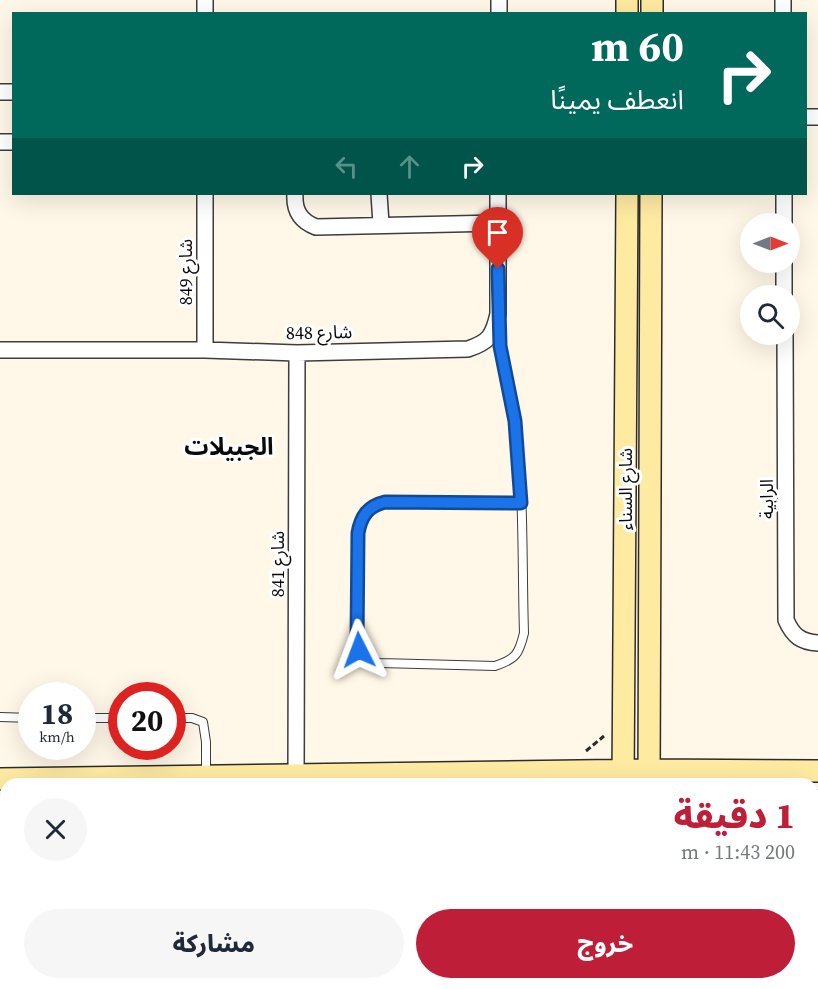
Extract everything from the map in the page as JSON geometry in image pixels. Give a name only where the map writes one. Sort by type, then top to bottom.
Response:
[{"type":"street","name":"شارع 849","points":[[205,195],[205,350]]},
{"type":"street","points":[[295,195],[297,212],[303,220],[316,227],[498,223]]},
{"type":"street","points":[[379,195],[381,224]]},
{"type":"street","name":"شارع 848","points":[[0,350],[205,350],[297,353],[468,349],[481,344],[490,337],[498,314],[498,195]]},
{"type":"street","name":"شارع السناء","points":[[623,778],[627,195]]},
{"type":"street","name":"شارع السناء","points":[[649,777],[651,195]]},
{"type":"street","points":[[784,195],[784,213]]},
{"type":"street","name":"الرابية","points":[[785,345],[786,620],[792,632],[799,639],[818,643]]},
{"type":"street","name":"شارع 841","points":[[296,778],[297,353]]},
{"type":"street","points":[[623,778],[818,771]]},
{"type":"lane","points":[[498,314],[500,346],[515,421],[521,503],[524,633],[520,650],[511,660],[495,666],[370,662],[363,657],[357,641],[358,533],[361,521],[374,504],[385,502],[521,503]]},
{"type":"lane","points":[[0,717],[18,717]]},
{"type":"lane","points":[[186,718],[203,722],[206,742],[206,778]]},
{"type":"path","points":[[582,754],[607,734]]},
{"type":"district","name":"الجبيلات","points":[[229,446]]},
{"type":"route","points":[[359,650],[357,641],[358,533],[361,521],[374,504],[385,502],[521,503],[518,443],[500,346],[498,269]]}]
